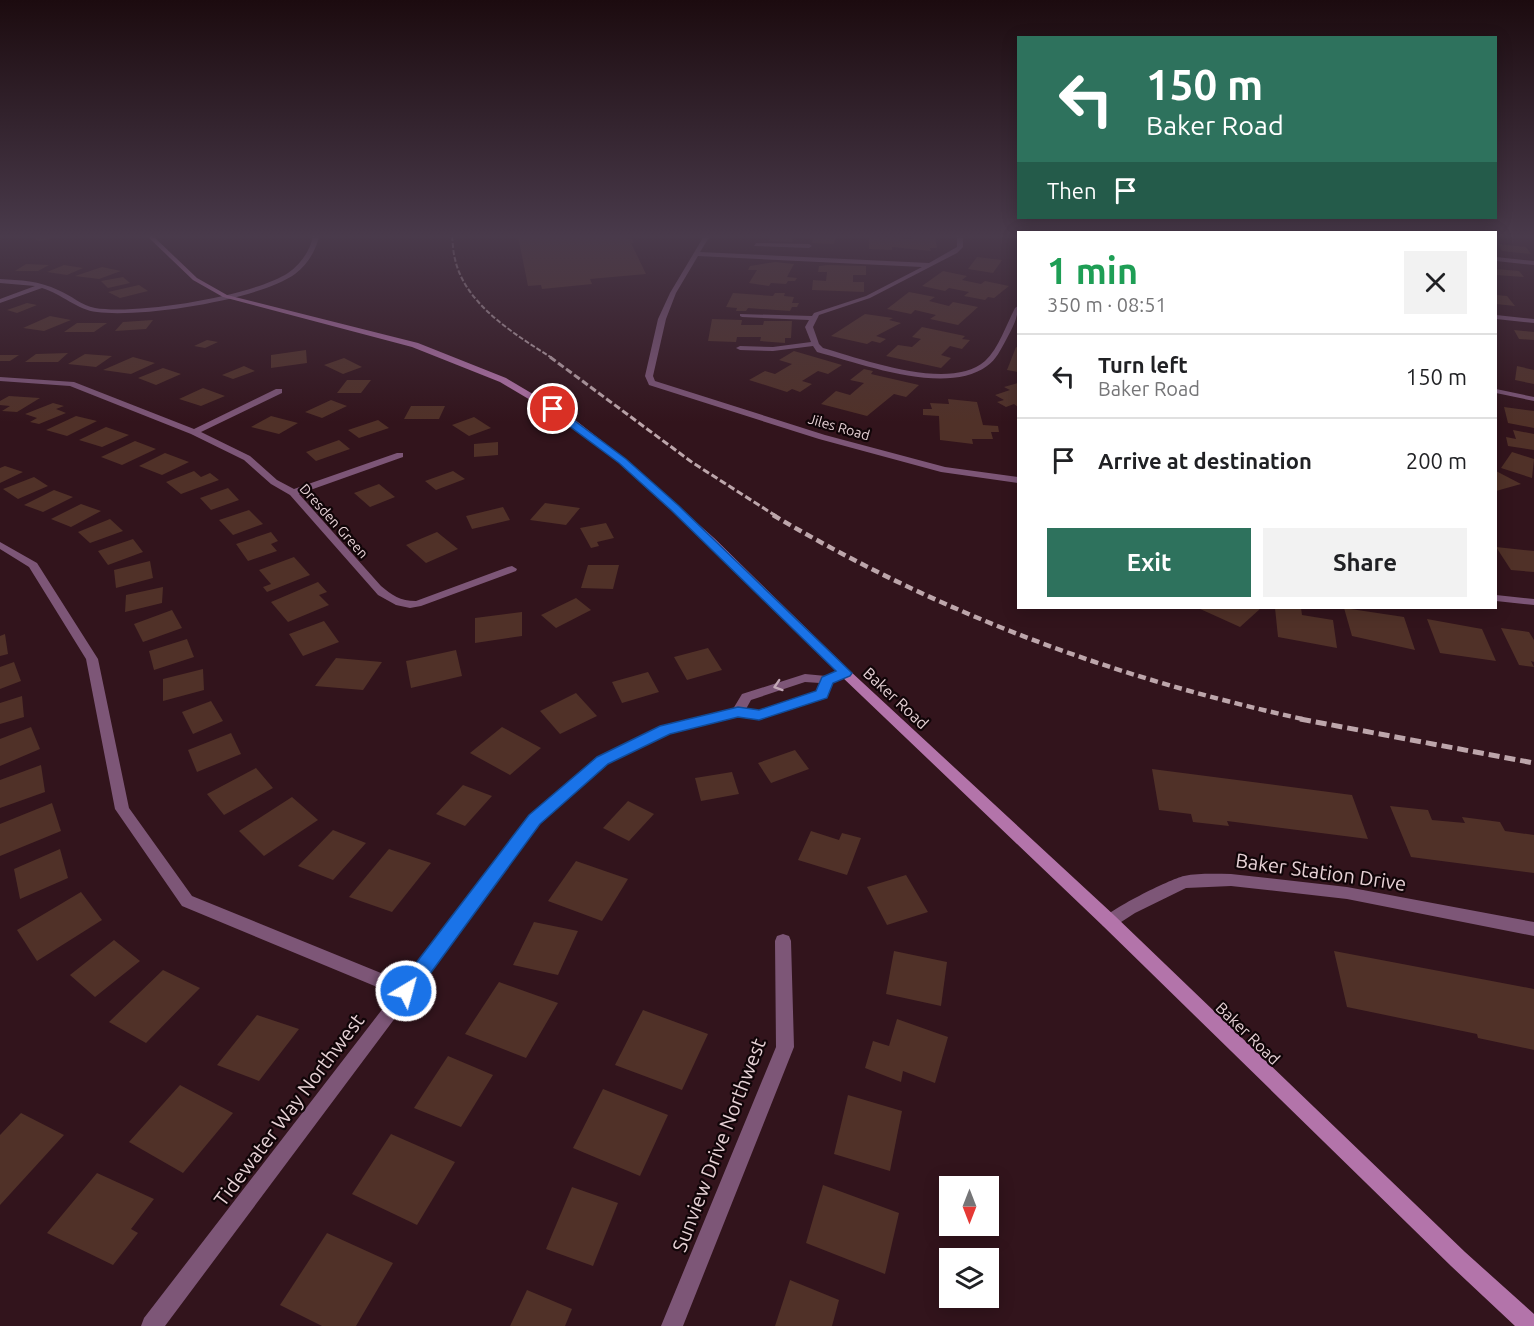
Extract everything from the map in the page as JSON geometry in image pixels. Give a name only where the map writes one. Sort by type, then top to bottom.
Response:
[{"type":"main road","name":"Baker Road","points":[[232,298],[415,345],[503,380],[567,418],[622,461],[710,540],[845,673],[1109,921],[1458,1260],[1531,1326]]},
{"type":"street","points":[[68,298],[81,306],[108,311],[171,308],[217,298]]},
{"type":"street","name":"Jiles Road","points":[[671,298],[662,319],[649,376],[655,384],[822,436],[944,470],[1017,480]]},
{"type":"street","points":[[865,298],[816,314],[809,327],[815,344],[820,350],[914,374],[937,376],[970,372],[985,365],[993,356],[1017,310]]},
{"type":"street","points":[[742,315],[813,318]]},
{"type":"street","points":[[1497,317],[1534,321]]},
{"type":"street","points":[[740,348],[773,349],[815,344]]},
{"type":"street","name":"Dresden Green","points":[[0,379],[71,384],[194,432],[246,458],[274,482],[293,493],[391,601],[403,605],[428,600],[512,568]]},
{"type":"street","points":[[1497,391],[1534,399]]},
{"type":"street","points":[[194,432],[279,392]]},
{"type":"street","points":[[293,493],[400,455]]},
{"type":"street","points":[[0,545],[33,565],[92,659],[122,809],[188,901],[406,991]]},
{"type":"street","points":[[1497,598],[1534,602]]},
{"type":"street","name":"Tidewater Way Northwest","points":[[738,712],[746,697],[805,678],[827,680],[845,673]]},
{"type":"street","name":"Tidewater Way Northwest","points":[[152,1326],[535,820],[603,760],[665,730],[738,712],[759,715],[822,694],[827,680]]},
{"type":"street","name":"Baker Station Drive","points":[[1109,921],[1130,908],[1184,882],[1231,880],[1347,893],[1534,929]]},
{"type":"street","name":"Sunview Drive Northwest","points":[[672,1326],[784,1047],[783,941]]},
{"type":"building","points":[[731,298],[794,298],[792,303],[799,303],[790,311],[748,308],[746,311],[736,311],[737,308],[726,307]]},
{"type":"building","points":[[901,298],[934,298],[929,301],[949,306],[953,302],[978,307],[958,325],[930,319],[936,315],[915,310],[911,314],[887,309]]},
{"type":"building","points":[[1497,298],[1509,298],[1515,306],[1497,304]]},
{"type":"building","points":[[27,303],[37,305],[17,313],[7,310]]},
{"type":"building","points":[[865,314],[893,318],[889,320],[901,323],[876,336],[886,339],[880,343],[872,341],[867,344],[831,336]]},
{"type":"building","points":[[50,316],[71,320],[44,331],[23,328]]},
{"type":"building","points":[[712,319],[742,320],[741,325],[763,325],[764,321],[792,321],[791,338],[785,338],[785,343],[760,341],[761,337],[737,337],[736,342],[708,341]]},
{"type":"building","points":[[153,320],[146,329],[115,331],[123,322]]},
{"type":"building","points":[[77,323],[107,323],[94,332],[64,332]]},
{"type":"building","points":[[922,327],[965,336],[962,339],[970,340],[962,349],[950,346],[941,355],[951,358],[941,368],[886,356],[898,345],[912,347],[921,339],[912,337]]},
{"type":"building","points":[[1514,330],[1534,332],[1534,340],[1519,339]]},
{"type":"building","points":[[207,340],[218,342],[205,348],[194,346]]},
{"type":"building","points":[[1016,347],[1017,372],[1007,370]]},
{"type":"building","points":[[306,350],[307,363],[271,368],[271,355]]},
{"type":"building","points":[[794,351],[842,365],[828,374],[818,371],[802,381],[812,384],[800,392],[792,389],[787,392],[749,380],[765,371],[775,374],[792,364],[779,360]]},
{"type":"building","points":[[68,353],[58,362],[25,362],[36,354]]},
{"type":"building","points":[[85,354],[112,356],[96,367],[68,364]]},
{"type":"building","points":[[0,355],[19,355],[10,361],[0,361]]},
{"type":"building","points":[[133,357],[155,363],[131,374],[103,370]]},
{"type":"building","points":[[344,358],[362,367],[343,374],[324,365]]},
{"type":"building","points":[[244,366],[255,371],[233,379],[222,375]]},
{"type":"building","points":[[1517,366],[1534,370],[1534,384],[1515,380]]},
{"type":"building","points":[[163,368],[181,374],[156,385],[138,378]]},
{"type":"building","points":[[864,369],[873,371],[871,374],[919,385],[906,397],[894,394],[867,416],[821,404],[836,391],[850,395],[864,383],[850,380]]},
{"type":"building","points":[[347,380],[371,380],[361,393],[337,393]]},
{"type":"building","points":[[1017,383],[1017,406],[1014,404],[1006,407],[997,402],[1004,400],[995,395],[1010,390],[1004,387]]},
{"type":"building","points":[[203,388],[225,396],[201,406],[179,399]]},
{"type":"building","points":[[9,396],[40,398],[17,412],[2,411],[10,406],[0,405],[0,401]]},
{"type":"building","points":[[948,399],[977,402],[983,425],[998,426],[999,432],[991,432],[993,439],[972,439],[973,444],[940,440],[939,416],[923,415],[923,409],[932,409],[930,403],[949,404]]},
{"type":"building","points":[[331,400],[347,406],[322,418],[305,412]]},
{"type":"building","points":[[53,403],[64,406],[56,409],[66,413],[39,424],[30,422],[37,418],[25,414]]},
{"type":"building","points":[[411,406],[445,406],[439,419],[404,419]]},
{"type":"building","points":[[1504,407],[1534,411],[1534,428],[1508,423]]},
{"type":"building","points":[[76,416],[97,421],[67,436],[46,430]]},
{"type":"building","points":[[271,416],[298,423],[279,434],[251,427]]},
{"type":"building","points":[[474,417],[491,428],[469,436],[452,425]]},
{"type":"building","points":[[378,420],[389,428],[359,438],[348,430]]},
{"type":"building","points":[[106,427],[129,435],[102,447],[79,440]]},
{"type":"building","points":[[1513,430],[1534,434],[1534,450],[1508,446],[1506,437],[1516,439]]},
{"type":"building","points":[[339,440],[350,449],[316,461],[306,452]]},
{"type":"building","points":[[135,441],[156,449],[122,465],[101,457]]},
{"type":"building","points":[[498,442],[498,455],[474,457],[474,444]]},
{"type":"building","points":[[1512,452],[1534,459],[1532,478],[1501,468]]},
{"type":"building","points":[[165,453],[189,462],[162,475],[139,466]]},
{"type":"building","points":[[5,466],[23,472],[0,483],[0,468]]},
{"type":"building","points":[[194,471],[201,477],[210,473],[219,480],[181,494],[166,482]]},
{"type":"building","points":[[453,471],[465,479],[436,490],[425,481]]},
{"type":"building","points":[[1497,472],[1521,484],[1497,491]]},
{"type":"building","points":[[34,477],[48,486],[18,499],[3,489]]},
{"type":"building","points":[[379,484],[395,497],[370,507],[354,493]]},
{"type":"building","points":[[228,488],[239,500],[211,510],[200,498]]},
{"type":"building","points":[[54,490],[73,497],[43,512],[24,505]]},
{"type":"building","points":[[545,503],[580,508],[566,525],[530,520]]},
{"type":"building","points":[[81,504],[101,511],[71,527],[51,519]]},
{"type":"building","points":[[503,507],[510,520],[472,529],[466,516]]},
{"type":"building","points":[[249,510],[263,524],[233,535],[219,520]]},
{"type":"building","points":[[110,519],[123,531],[90,543],[78,532]]},
{"type":"building","points":[[606,523],[614,538],[597,542],[599,546],[591,548],[580,528]]},
{"type":"building","points":[[271,532],[278,541],[271,544],[277,551],[248,561],[236,544]]},
{"type":"building","points":[[437,532],[458,549],[426,563],[406,545]]},
{"type":"building","points":[[133,539],[143,552],[108,565],[98,551]]},
{"type":"building","points":[[1497,547],[1534,551],[1534,572],[1511,570]]},
{"type":"building","points":[[294,557],[310,575],[267,592],[263,587],[271,584],[259,570]]},
{"type":"building","points":[[150,561],[153,578],[116,588],[114,570]]},
{"type":"building","points":[[588,565],[619,565],[613,589],[581,588]]},
{"type":"building","points":[[318,582],[327,592],[319,595],[329,605],[288,622],[271,602]]},
{"type":"building","points":[[163,587],[162,603],[125,612],[126,595]]},
{"type":"building","points":[[576,598],[591,610],[556,628],[541,615]]},
{"type":"building","points":[[1200,609],[1260,609],[1240,627]]},
{"type":"building","points":[[1275,609],[1301,609],[1302,615],[1333,620],[1337,648],[1278,637]]},
{"type":"building","points":[[1344,609],[1404,617],[1415,650],[1352,636]]},
{"type":"building","points":[[172,610],[182,628],[143,642],[134,624]]},
{"type":"building","points":[[522,612],[522,636],[475,643],[475,618]]},
{"type":"building","points":[[1427,619],[1482,629],[1496,661],[1440,653]]},
{"type":"building","points":[[324,621],[339,642],[303,656],[289,634]]},
{"type":"building","points":[[1501,628],[1529,632],[1534,640],[1534,662],[1531,661],[1534,667],[1519,665]]},
{"type":"building","points":[[5,634],[8,654],[0,656],[0,636]]},
{"type":"building","points":[[187,639],[194,657],[154,670],[149,651]]},
{"type":"building","points":[[708,648],[722,670],[687,680],[674,657]]},
{"type":"building","points":[[456,650],[462,676],[411,688],[406,661]]},
{"type":"building","points":[[336,658],[382,662],[363,690],[315,686]]},
{"type":"building","points":[[14,662],[21,681],[0,689],[0,667]]},
{"type":"building","points":[[203,669],[204,690],[163,701],[163,679]]},
{"type":"building","points":[[648,672],[659,692],[622,703],[612,682]]},
{"type":"building","points":[[576,693],[597,716],[560,734],[540,711]]},
{"type":"building","points":[[22,696],[24,717],[0,724],[0,703]]},
{"type":"building","points":[[211,701],[223,721],[193,734],[182,712]]},
{"type":"building","points":[[31,727],[40,749],[0,766],[0,739]]},
{"type":"building","points":[[502,727],[541,748],[510,775],[470,753]]},
{"type":"building","points":[[231,733],[241,754],[197,772],[188,750]]},
{"type":"building","points":[[795,750],[809,769],[771,783],[758,763]]},
{"type":"building","points":[[41,765],[45,792],[0,808],[0,780]]},
{"type":"building","points":[[256,768],[273,788],[224,815],[207,794]]},
{"type":"building","points":[[1152,769],[1352,795],[1368,839],[1227,821],[1229,826],[1193,822],[1191,814],[1159,810]]},
{"type":"building","points":[[732,772],[739,794],[701,801],[695,778]]},
{"type":"building","points":[[463,785],[492,796],[465,826],[436,814]]},
{"type":"building","points":[[292,797],[318,820],[264,856],[239,831]]},
{"type":"building","points":[[628,801],[654,814],[629,841],[603,828]]},
{"type":"building","points":[[52,803],[61,831],[0,856],[0,824]]},
{"type":"building","points":[[1390,806],[1428,810],[1432,820],[1465,823],[1462,817],[1500,822],[1505,831],[1534,835],[1534,873],[1411,857]]},
{"type":"building","points":[[333,830],[366,843],[333,880],[298,866]]},
{"type":"building","points":[[811,831],[839,840],[842,833],[861,838],[847,875],[798,860]]},
{"type":"building","points":[[60,849],[68,878],[20,899],[14,869]]},
{"type":"building","points":[[389,849],[431,863],[392,912],[349,897]]},
{"type":"building","points":[[576,861],[628,879],[602,921],[548,901]]},
{"type":"building","points":[[906,875],[928,912],[887,925],[867,887]]},
{"type":"building","points":[[81,892],[102,920],[37,961],[17,930]]},
{"type":"building","points":[[534,922],[578,931],[558,975],[513,965]]},
{"type":"building","points":[[114,940],[140,961],[95,997],[70,975]]},
{"type":"building","points":[[894,951],[947,962],[941,1006],[886,994]]},
{"type":"building","points":[[1334,951],[1534,989],[1534,1050],[1478,1038],[1477,1034],[1347,1007]]},
{"type":"building","points":[[163,970],[200,988],[146,1043],[109,1022]]},
{"type":"building","points":[[499,982],[558,1003],[526,1058],[465,1034]]},
{"type":"building","points":[[643,1010],[708,1034],[682,1090],[615,1065]]},
{"type":"building","points":[[257,1015],[299,1029],[259,1081],[217,1065]]},
{"type":"building","points":[[897,1019],[948,1037],[935,1083],[903,1071],[901,1082],[865,1068],[873,1041],[889,1046]]},
{"type":"building","points":[[448,1056],[493,1075],[461,1127],[414,1108]]},
{"type":"building","points":[[180,1085],[233,1113],[183,1173],[129,1142]]},
{"type":"building","points":[[603,1089],[668,1115],[640,1176],[573,1148]]},
{"type":"building","points":[[848,1095],[902,1111],[890,1171],[834,1154]]},
{"type":"building","points":[[21,1113],[64,1135],[0,1205],[0,1135]]},
{"type":"building","points":[[391,1134],[455,1162],[417,1225],[352,1194]]},
{"type":"building","points":[[97,1173],[154,1199],[131,1229],[138,1233],[113,1265],[47,1233]]},
{"type":"building","points":[[823,1185],[899,1213],[885,1274],[806,1243]]},
{"type":"building","points":[[572,1187],[618,1203],[593,1266],[546,1249]]},
{"type":"building","points":[[327,1233],[393,1263],[356,1326],[322,1326],[280,1305]]},
{"type":"building","points":[[790,1280],[839,1300],[832,1326],[775,1326]]},
{"type":"building","points":[[527,1290],[572,1309],[565,1326],[510,1326]]},
{"type":"railway","points":[[475,298],[508,329],[552,358]]},
{"type":"railway","points":[[550,357],[693,463],[776,516]]},
{"type":"railway","points":[[773,515],[901,583],[966,613],[1031,639],[1166,684],[1307,720]]},
{"type":"railway","points":[[1300,719],[1534,763]]},
{"type":"route","points":[[406,991],[535,820],[603,760],[665,730],[738,712],[759,715],[822,694],[827,680],[845,673],[675,508],[622,461],[553,409]]}]
